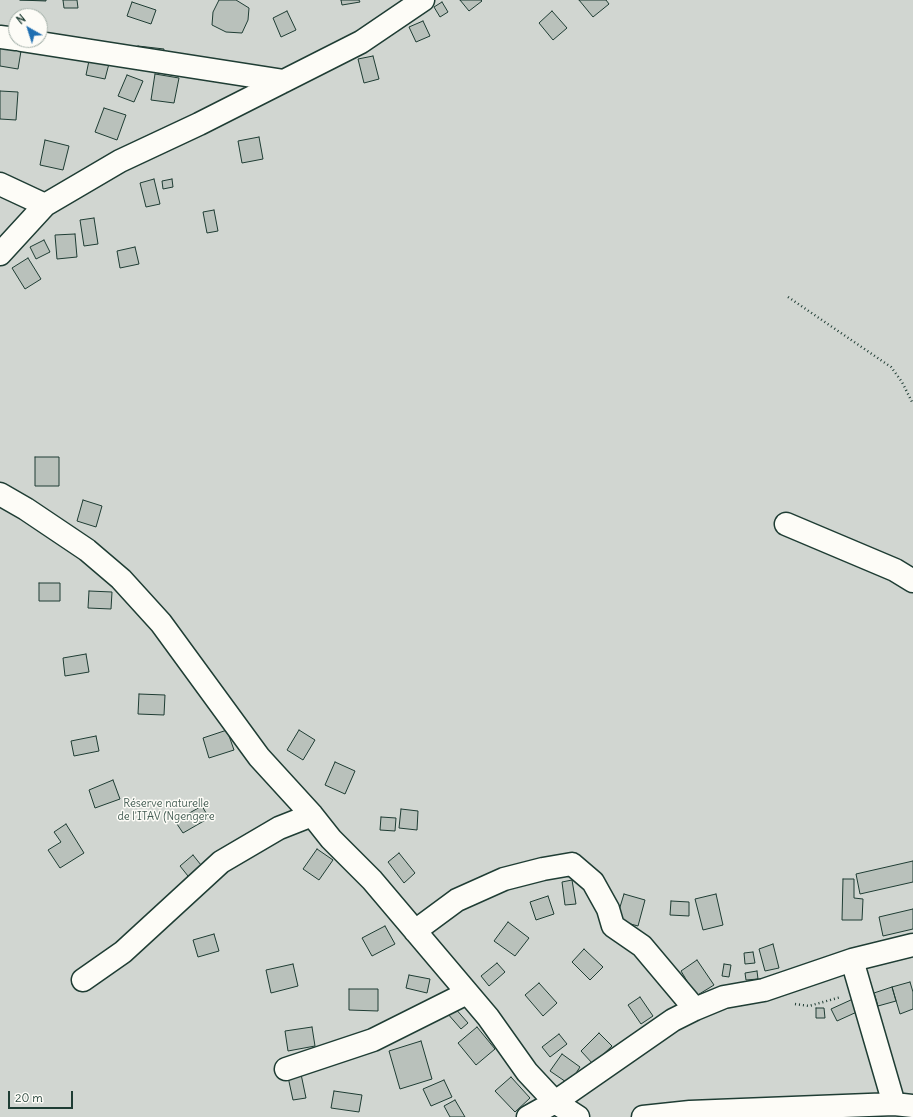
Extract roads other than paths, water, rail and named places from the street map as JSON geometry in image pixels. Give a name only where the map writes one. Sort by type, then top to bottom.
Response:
[{"type":"street","points":[[0,254],[45,205],[120,162],[361,42],[423,0]]},
{"type":"street","points":[[48,44],[284,80]]},
{"type":"street","points":[[0,184],[45,205]]},
{"type":"street","points":[[0,494],[26,509],[87,550],[121,579],[161,624],[259,757],[332,839],[372,880],[488,1017],[527,1072],[555,1102],[578,1117]]},
{"type":"street","points":[[786,524],[895,570],[913,581]]},
{"type":"street","points":[[82,980],[123,952],[221,862],[279,828],[312,815]]},
{"type":"street","points":[[415,931],[457,900],[504,879],[543,869],[572,864],[593,882],[608,909],[613,926],[642,946],[695,1009]]},
{"type":"street","points":[[528,1117],[555,1102],[673,1020],[695,1009],[724,997],[764,990],[852,960],[913,945]]},
{"type":"street","points":[[643,1117],[690,1112],[903,1105],[852,960]]},
{"type":"street","points":[[286,1069],[373,1040],[467,993]]},
{"type":"park label","name":"Réserve naturelle de l'ITAV (Ngengere","points":[[166,810]]}]
